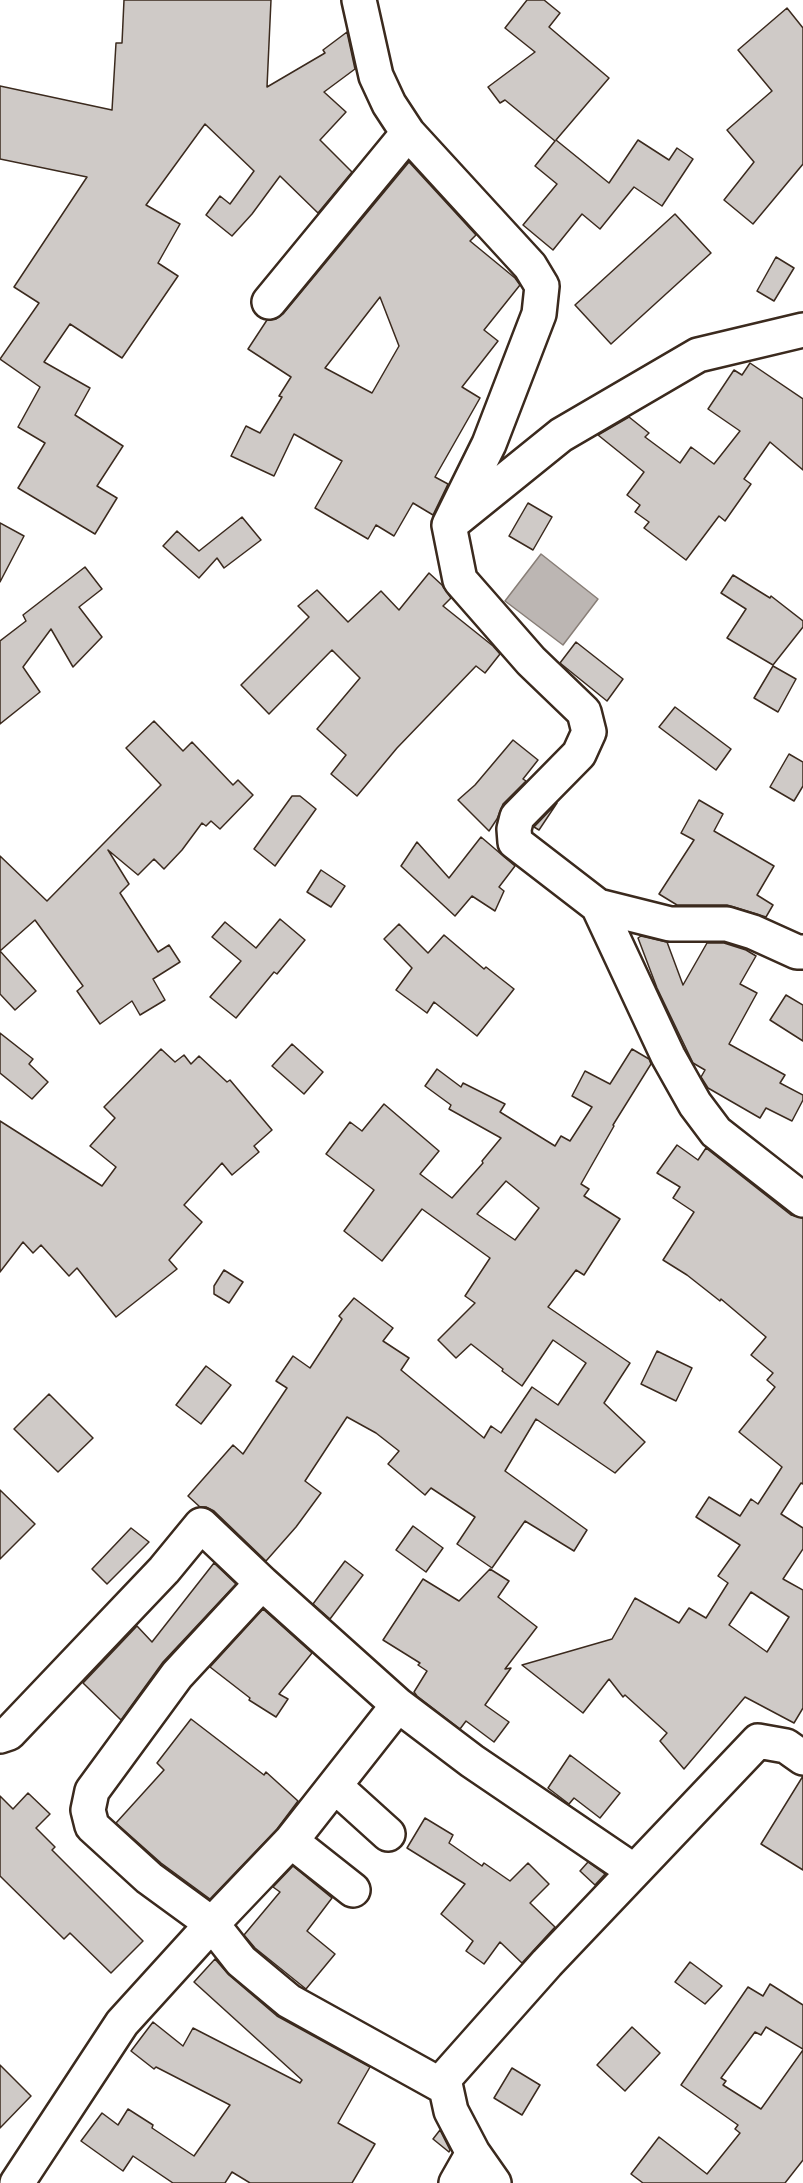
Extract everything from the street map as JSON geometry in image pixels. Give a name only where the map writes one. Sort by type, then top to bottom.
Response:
[{"type":"street","points":[[359,0],[376,76],[389,104],[408,133],[530,266],[542,286],[539,314],[489,444],[449,525],[460,580],[531,661],[584,712],[589,732],[579,754],[517,817],[514,829],[515,843],[598,906],[670,924],[727,924],[753,932],[796,952],[803,952]]},
{"type":"street","points":[[269,302],[408,133]]},
{"type":"street","points":[[449,525],[561,435],[698,355],[803,330]]},
{"type":"street","points":[[598,906],[668,1056],[694,1104],[716,1132],[803,1200]]},
{"type":"street","points":[[0,1736],[9,1733],[164,1570],[201,1525],[398,1705],[472,1761],[634,1871]]},
{"type":"street","points":[[262,1583],[177,1675],[92,1791],[88,1810],[92,1826],[149,1878],[212,1924],[241,1961],[288,2001],[446,2088]]},
{"type":"street","points":[[17,2183],[122,2023],[291,1842],[398,1705]]},
{"type":"street","points":[[494,2183],[473,2153],[452,2111],[444,2079],[547,1963],[758,1741],[786,1746],[803,1758]]},
{"type":"street","points":[[336,1787],[388,1834]]},
{"type":"street","points":[[291,1842],[353,1890]]},
{"type":"street","points":[[456,2183],[473,2153]]},
{"type":"shaded area","points":[[541,554],[598,599],[563,645],[505,601]]},
{"type":"building","points":[[124,0],[271,0],[267,87],[325,53],[323,50],[347,32],[355,69],[324,92],[346,112],[320,140],[352,172],[318,213],[280,176],[252,214],[232,236],[206,215],[220,196],[230,204],[254,171],[205,124],[146,205],[180,224],[158,263],[178,276],[122,358],[70,324],[44,362],[90,388],[75,415],[123,446],[97,486],[117,498],[95,534],[18,488],[45,443],[18,427],[40,387],[0,359],[39,303],[14,287],[87,177],[0,159],[0,86],[112,110],[116,43],[122,43]]},
{"type":"building","points":[[527,0],[544,0],[560,13],[549,27],[609,78],[556,140],[609,183],[638,140],[669,160],[677,148],[693,159],[662,206],[634,187],[600,229],[582,214],[553,250],[523,225],[557,184],[535,166],[555,141],[505,100],[500,103],[488,87],[535,52],[505,28]]},
{"type":"building","points":[[787,8],[803,28],[803,164],[753,224],[724,200],[754,162],[727,130],[772,91],[738,50]]},
{"type":"building","points":[[409,162],[476,235],[470,241],[515,278],[520,285],[484,330],[498,341],[462,387],[480,398],[435,477],[448,484],[433,515],[413,503],[394,536],[376,525],[368,539],[315,508],[342,461],[294,434],[274,476],[231,456],[246,426],[260,433],[282,397],[279,396],[291,377],[248,349],[267,320],[276,319],[283,314]],"holes":[[[380,297],[399,346],[372,393],[325,368]]]},
{"type":"building","points":[[675,214],[711,253],[611,344],[575,305]]},
{"type":"building","points":[[776,257],[794,268],[774,301],[757,291]]},
{"type":"building","points":[[750,363],[803,399],[803,470],[770,442],[744,479],[751,484],[725,521],[719,516],[686,560],[644,528],[649,522],[635,512],[640,505],[627,495],[644,472],[598,435],[629,417],[649,433],[645,437],[680,463],[691,447],[714,464],[740,431],[708,409],[734,370],[742,375]]},
{"type":"building","points":[[528,503],[552,517],[533,550],[509,536]]},
{"type":"building","points":[[242,517],[261,540],[224,568],[217,558],[199,578],[163,546],[177,531],[199,551]]},
{"type":"building","points":[[0,523],[24,536],[0,582]]},
{"type":"building","points":[[85,567],[102,589],[79,607],[102,637],[73,667],[51,629],[23,667],[40,692],[0,724],[0,641],[26,621],[23,615]]},
{"type":"building","points":[[429,573],[442,585],[451,598],[443,606],[500,654],[485,673],[476,666],[397,748],[357,796],[331,774],[346,755],[317,729],[360,678],[332,650],[269,714],[241,685],[309,617],[298,606],[317,590],[348,622],[381,591],[399,610]]},
{"type":"building","points":[[733,575],[770,598],[771,596],[803,621],[803,627],[773,665],[727,638],[746,609],[721,593]]},
{"type":"building","points":[[576,642],[623,679],[607,701],[560,663]]},
{"type":"building","points":[[773,666],[796,679],[778,712],[754,698]]},
{"type":"building","points":[[675,707],[731,749],[716,770],[659,727]]},
{"type":"building","points":[[154,721],[183,751],[192,742],[233,785],[238,780],[253,795],[220,829],[211,821],[206,826],[202,823],[164,869],[154,859],[138,875],[108,850],[129,884],[120,893],[158,952],[169,945],[180,962],[153,979],[165,1000],[140,1015],[132,1001],[100,1024],[77,991],[83,986],[35,920],[0,951],[0,856],[47,901],[161,785],[126,748]]},
{"type":"building","points":[[513,740],[538,760],[523,779],[526,781],[503,804],[489,831],[458,800],[475,785]]},
{"type":"building","points":[[789,754],[803,762],[803,786],[794,801],[770,787]]},
{"type":"building","points":[[292,796],[300,796],[316,809],[275,866],[254,849]]},
{"type":"building","points":[[699,800],[723,814],[714,831],[774,866],[757,895],[773,905],[766,917],[727,905],[677,905],[659,894],[694,840],[681,833]]},
{"type":"building","points":[[557,803],[539,830],[534,827]]},
{"type":"building","points":[[481,837],[515,866],[499,887],[504,891],[495,911],[472,896],[455,916],[401,866],[417,842],[449,878]]},
{"type":"building","points":[[321,870],[345,886],[331,907],[307,892]]},
{"type":"building","points":[[280,919],[305,940],[277,974],[274,972],[236,1018],[210,997],[241,961],[212,937],[225,922],[256,948]]},
{"type":"building","points":[[399,924],[428,953],[444,935],[484,969],[486,967],[514,989],[477,1036],[434,1002],[427,1013],[396,990],[412,968],[384,939]]},
{"type":"building","points":[[641,936],[667,942],[683,985],[707,943],[724,943],[756,956],[740,984],[757,993],[729,1044],[785,1075],[780,1083],[803,1095],[803,1100],[792,1121],[766,1108],[760,1118],[708,1088],[701,1077],[705,1070],[693,1063],[657,988],[638,938]]},
{"type":"building","points":[[0,951],[36,991],[15,1010],[0,994]]},
{"type":"building","points":[[786,995],[803,1005],[803,1041],[770,1020]]},
{"type":"building","points":[[0,1033],[33,1059],[29,1064],[48,1082],[32,1099],[0,1073]]},
{"type":"building","points":[[292,1044],[323,1072],[304,1094],[272,1066]]},
{"type":"building","points":[[161,1049],[175,1062],[184,1055],[191,1064],[199,1056],[227,1082],[230,1080],[272,1130],[254,1146],[259,1152],[232,1175],[222,1163],[184,1205],[202,1222],[169,1260],[177,1269],[116,1317],[77,1268],[69,1276],[41,1245],[33,1253],[23,1242],[0,1272],[0,1121],[102,1186],[116,1167],[90,1146],[115,1118],[104,1107]]},
{"type":"building","points":[[632,1049],[649,1059],[651,1064],[613,1125],[581,1184],[589,1189],[584,1196],[620,1219],[584,1275],[576,1270],[548,1307],[630,1363],[604,1403],[645,1442],[615,1473],[536,1419],[505,1471],[587,1530],[574,1551],[525,1521],[492,1568],[457,1544],[475,1517],[431,1488],[425,1495],[388,1464],[399,1451],[376,1433],[347,1417],[305,1481],[321,1493],[296,1527],[266,1561],[214,1511],[200,1507],[188,1496],[233,1445],[243,1454],[287,1388],[276,1381],[293,1356],[310,1368],[342,1319],[339,1316],[354,1298],[393,1328],[383,1341],[409,1358],[401,1370],[484,1438],[491,1426],[501,1433],[532,1387],[558,1405],[586,1363],[553,1340],[522,1386],[471,1344],[456,1358],[438,1340],[475,1303],[465,1296],[490,1258],[422,1209],[382,1261],[344,1231],[374,1190],[326,1154],[350,1122],[362,1131],[384,1104],[439,1151],[420,1174],[452,1198],[483,1163],[482,1161],[501,1138],[449,1109],[451,1105],[425,1086],[437,1069],[461,1087],[463,1083],[505,1104],[500,1112],[555,1146],[561,1136],[570,1141],[592,1107],[572,1096],[585,1071],[610,1084]],"holes":[[[506,1181],[539,1208],[515,1240],[477,1214]]]},
{"type":"building","points":[[677,1145],[698,1160],[706,1148],[791,1215],[803,1218],[803,1484],[801,1483],[781,1514],[803,1528],[803,1549],[783,1579],[803,1590],[803,1708],[794,1723],[745,1697],[684,1769],[660,1741],[667,1733],[625,1695],[623,1697],[609,1679],[583,1713],[522,1665],[612,1639],[635,1598],[679,1623],[689,1608],[706,1618],[728,1583],[718,1576],[740,1545],[696,1517],[709,1497],[740,1516],[751,1499],[758,1504],[782,1467],[739,1432],[775,1387],[767,1380],[773,1373],[751,1355],[766,1337],[721,1299],[720,1301],[687,1275],[663,1260],[694,1212],[673,1198],[680,1187],[657,1173]],"holes":[[[751,1592],[789,1617],[767,1652],[729,1625]]]},
{"type":"building","points":[[224,1270],[243,1282],[229,1303],[214,1294],[214,1286]]},
{"type":"building","points":[[657,1351],[692,1368],[676,1401],[641,1384]]},
{"type":"building","points":[[206,1366],[231,1385],[201,1424],[176,1405]]},
{"type":"building","points":[[49,1394],[93,1438],[58,1472],[14,1429]]},
{"type":"building","points":[[0,1490],[35,1524],[0,1559]]},
{"type":"building","points":[[413,1526],[443,1548],[426,1572],[396,1550]]},
{"type":"building","points":[[131,1528],[149,1542],[107,1584],[92,1569]]},
{"type":"building","points":[[345,1561],[363,1575],[330,1619],[313,1604]]},
{"type":"building","points":[[214,1563],[236,1584],[163,1662],[121,1720],[83,1683],[137,1626],[152,1642]]},
{"type":"building","points":[[490,1569],[509,1581],[498,1597],[537,1627],[505,1669],[511,1668],[485,1705],[509,1722],[494,1742],[466,1721],[460,1729],[417,1696],[414,1692],[427,1671],[418,1665],[420,1663],[383,1640],[423,1579],[459,1601]]},
{"type":"building","points":[[263,1609],[312,1653],[279,1694],[288,1699],[276,1717],[249,1700],[250,1698],[210,1667]]},
{"type":"building","points":[[191,1719],[264,1775],[266,1772],[298,1801],[277,1829],[210,1899],[161,1863],[116,1823],[164,1770],[157,1763]]},
{"type":"building","points":[[570,1755],[620,1793],[600,1818],[574,1798],[569,1804],[548,1788]]},
{"type":"building","points":[[803,1776],[803,1870],[761,1844]]},
{"type":"building","points":[[28,1793],[50,1814],[36,1828],[55,1847],[52,1850],[143,1941],[111,1973],[70,1933],[64,1939],[0,1876],[0,1796],[13,1809]]},
{"type":"building","points":[[425,1818],[453,1835],[449,1843],[482,1866],[484,1863],[510,1881],[528,1863],[549,1884],[530,1903],[555,1927],[522,1963],[500,1942],[484,1964],[466,1951],[473,1941],[441,1914],[465,1884],[407,1848]]},
{"type":"building","points":[[588,1862],[605,1874],[595,1885],[580,1871]]},
{"type":"building","points":[[293,1866],[332,1898],[307,1931],[335,1954],[306,1989],[255,1948],[244,1935],[280,1892],[273,1887]]},
{"type":"building","points":[[215,1959],[229,1975],[277,2016],[370,2067],[338,2123],[375,2144],[352,2183],[250,2183],[232,2172],[225,2183],[173,2183],[133,2156],[123,2171],[81,2141],[102,2113],[118,2125],[128,2109],[194,2156],[230,2105],[156,2067],[154,2069],[131,2051],[153,2022],[183,2046],[193,2028],[300,2083],[302,2080],[194,1982]]},
{"type":"building","points":[[690,1962],[722,1986],[705,2004],[675,1982]]},
{"type":"building","points":[[770,1984],[803,2005],[803,2049],[766,2027],[761,2035],[755,2032],[721,2078],[726,2081],[723,2085],[761,2109],[803,2050],[803,2160],[785,2183],[643,2183],[631,2174],[659,2137],[707,2174],[740,2133],[735,2129],[738,2125],[681,2085],[748,1987],[763,1996]]},
{"type":"building","points":[[632,2027],[660,2053],[625,2091],[597,2065]]},
{"type":"building","points":[[0,2065],[31,2096],[0,2128]]},
{"type":"building","points":[[512,2068],[540,2085],[522,2115],[494,2098]]},
{"type":"building","points":[[440,2130],[450,2150],[449,2152],[433,2139]]}]
